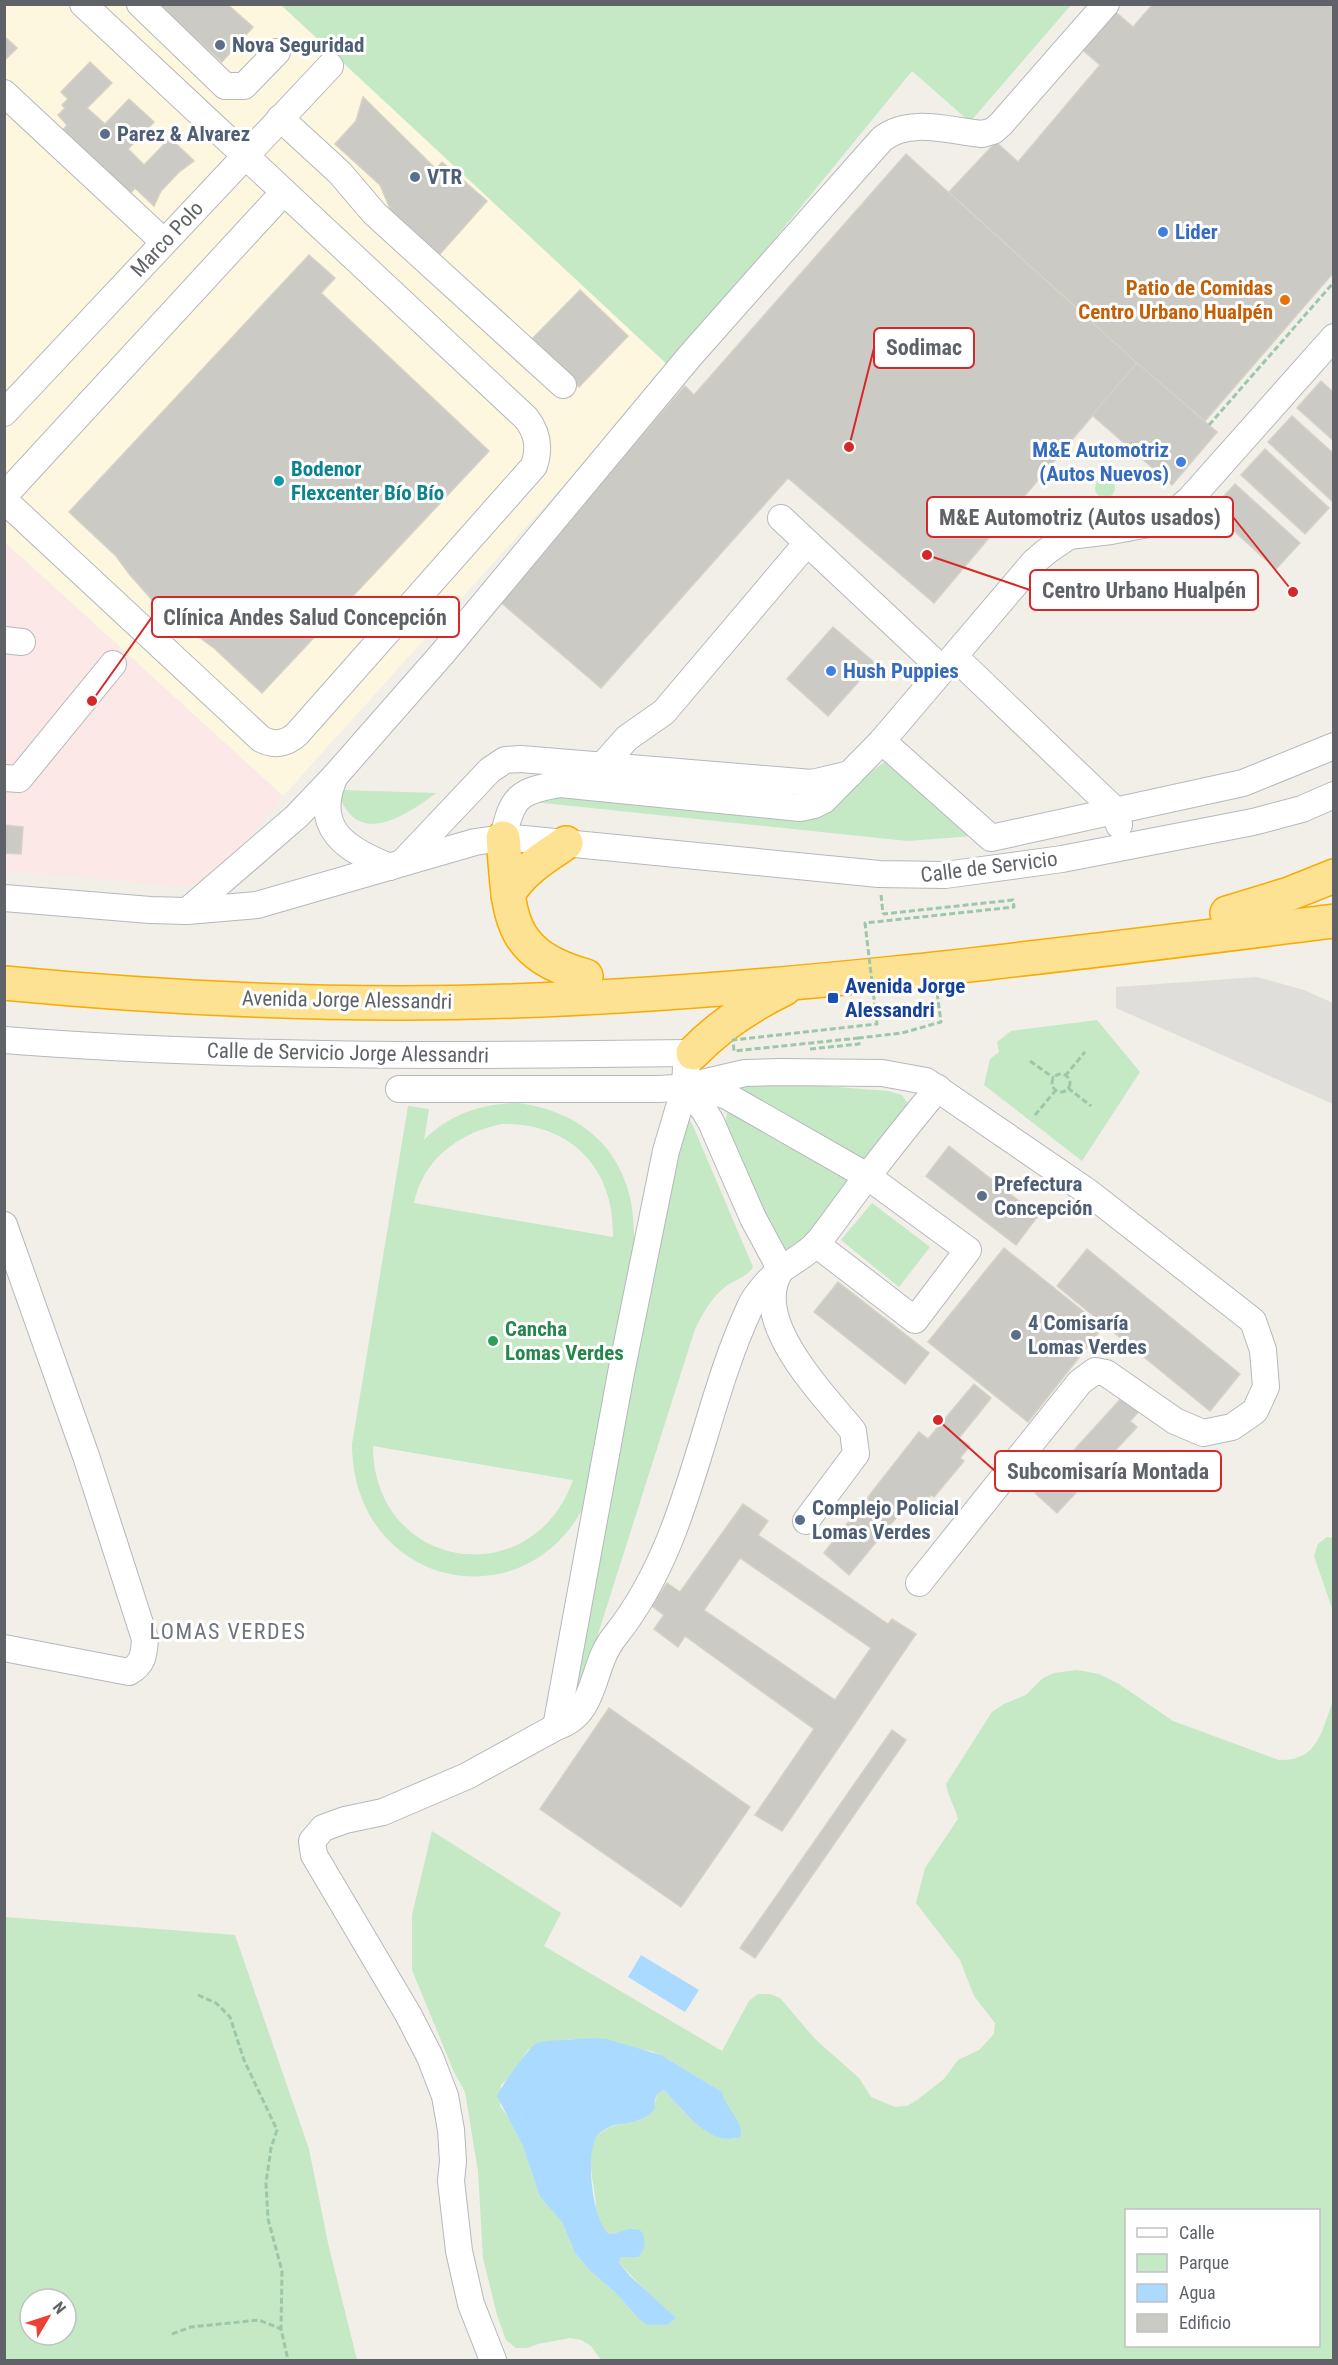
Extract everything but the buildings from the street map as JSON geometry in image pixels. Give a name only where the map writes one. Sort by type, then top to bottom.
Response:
[{"type":"highway","points":[[503,838],[512,919],[524,941],[548,961],[586,976]]},
{"type":"highway","points":[[508,895],[530,869],[566,843]]},
{"type":"highway","points":[[1238,922],[1289,894],[1334,876]]},
{"type":"highway","name":"Avenida Jorge Alessandri","points":[[4,983],[185,996],[360,1003],[512,1001],[659,993],[796,983],[1238,922],[1334,900]]},
{"type":"highway","name":"Avenida Jorge Alessandri","points":[[4,960],[276,979],[445,980],[586,976],[798,961],[1238,922],[1334,921]]},
{"type":"highway","points":[[1238,922],[1334,943]]},
{"type":"highway","points":[[693,1053],[708,1037],[740,1012],[796,983]]},
{"type":"highway","points":[[659,993],[681,1007],[692,1018],[696,1033],[693,1053]]},
{"type":"street","points":[[140,4],[225,86],[244,86],[277,52]]},
{"type":"street","points":[[188,911],[297,816],[335,776],[442,654],[690,356],[882,139],[895,130],[911,127],[982,134],[993,131],[1106,4]]},
{"type":"street","points":[[4,500],[261,739],[280,743],[292,739],[297,734],[534,466],[538,446],[532,426],[526,418],[246,156],[97,9]]},
{"type":"street","name":"Marco Polo","points":[[4,412],[330,66]]},
{"type":"street","points":[[4,93],[164,242]]},
{"type":"street","points":[[280,118],[340,173],[374,213],[563,385]]},
{"type":"street","points":[[4,496],[284,192]]},
{"type":"street","points":[[503,838],[509,811],[520,796],[533,788],[561,784],[800,807],[814,805],[824,800],[882,741],[1034,562],[1069,536],[1140,526],[1164,519],[1176,511],[1190,499],[1334,337]]},
{"type":"street","points":[[781,518],[1117,812],[1123,847]]},
{"type":"street","points":[[602,766],[627,738],[664,712],[807,543]]},
{"type":"street","points":[[4,778],[19,779],[113,664]]},
{"type":"street","points":[[882,741],[991,838],[1243,783],[1334,746]]},
{"type":"street","points":[[396,865],[490,770],[505,760],[521,759],[812,783],[850,774]]},
{"type":"street","points":[[335,776],[328,800],[332,822],[340,840],[352,849],[396,865]]},
{"type":"street","name":"Calle de Servicio","points":[[566,843],[912,876],[945,876],[1062,859],[1278,817],[1334,795]]},
{"type":"street","points":[[1158,803],[1166,839]]},
{"type":"street","points":[[1054,823],[1062,859]]},
{"type":"street","points":[[4,898],[150,910],[188,911],[257,905],[475,842],[503,838],[566,843]]},
{"type":"street","name":"Calle de Servicio Jorge Alessandri","points":[[4,1040],[157,1050],[329,1054],[693,1053]]},
{"type":"street","points":[[556,1727],[621,1372],[656,1198],[666,1151],[685,1087],[686,1067],[693,1053]]},
{"type":"street","points":[[399,1089],[659,1089],[685,1087],[745,1073],[779,1072],[882,1073],[926,1082],[1088,1192],[1253,1321],[1263,1350],[1266,1387],[1255,1411],[1232,1427],[1203,1433],[1175,1421],[1106,1373],[1095,1371],[1080,1382],[919,1583]]},
{"type":"street","points":[[685,1087],[707,1089],[727,1096],[867,1176],[968,1250],[915,1320],[816,1244]]},
{"type":"street","points":[[685,1087],[711,1122],[753,1218],[781,1270]]},
{"type":"street","points":[[493,2361],[471,2304],[459,2251],[451,2181],[453,2161],[451,2130],[445,2096],[430,2057],[408,2014],[314,1855],[312,1841],[323,1828],[345,1820],[383,1812],[467,1776],[556,1727],[568,1723],[580,1714],[603,1655],[611,1640],[642,1598],[685,1503],[731,1353],[752,1304],[781,1270],[816,1244],[938,1088]]},
{"type":"street","points":[[4,1225],[86,1456],[145,1639],[144,1656],[138,1667],[129,1672],[4,1648]]},
{"type":"street","points":[[781,1270],[773,1283],[772,1301],[779,1326],[799,1365],[853,1431],[856,1443],[856,1454],[806,1521]]},
{"type":"path","points":[[1209,424],[1334,282]]},
{"type":"path","points":[[883,914],[1013,900],[1014,907],[865,923],[877,1024],[733,1040],[734,1052],[902,1033],[940,1022],[937,992]]},
{"type":"path","points":[[1065,1076],[1085,1052]]},
{"type":"path","points":[[1030,1060],[1054,1078]]},
{"type":"path","points":[[1056,1090],[1052,1083],[1059,1075],[1065,1076],[1069,1082],[1068,1088]]},
{"type":"path","points":[[1056,1090],[1064,1091],[1068,1088]]},
{"type":"path","points":[[1068,1088],[1091,1106]]},
{"type":"path","points":[[1035,1115],[1056,1090]]},
{"type":"path","points":[[198,1995],[216,2002],[230,2017],[244,2060],[277,2130],[271,2148],[266,2183],[268,2218],[282,2271],[281,2329],[288,2361]]},
{"type":"path","points":[[172,2334],[191,2327],[259,2320],[281,2329]]},
{"type":"shaded area","points":[[4,5],[281,5],[670,367],[283,796],[5,542]]},
{"type":"shaded area","points":[[4,542],[283,796],[222,872],[201,886],[186,887],[5,870]]},
{"type":"shaded area","points":[[1257,977],[1304,990],[1333,1003],[1333,1104],[1116,1008],[1116,987]]},
{"type":"green space","points":[[281,5],[1071,5],[970,122],[912,71],[670,367]]},
{"type":"green space","points":[[1101,478],[1109,478],[1115,484],[1115,492],[1109,498],[1101,498],[1095,492],[1095,484]]},
{"type":"green space","points":[[887,760],[973,836],[907,841],[524,801],[541,787],[810,804],[843,793]]},
{"type":"green space","points":[[343,790],[436,793],[394,819],[370,824],[359,821],[349,812],[339,798]]},
{"type":"green space","points":[[1097,1020],[1140,1072],[1082,1161],[984,1085],[990,1059],[999,1052],[997,1042],[1011,1031]]},
{"type":"green space","points":[[772,1082],[888,1091],[902,1095],[908,1104],[865,1163],[736,1089]]},
{"type":"green space","name":"Cancha Lomas Verdes","points":[[518,1103],[545,1109],[568,1118],[588,1130],[605,1146],[618,1165],[627,1187],[633,1212],[634,1239],[593,1485],[568,1530],[534,1560],[495,1575],[454,1575],[416,1561],[383,1534],[361,1495],[352,1444],[408,1106],[429,1109],[424,1140],[455,1117],[479,1108]],"holes":[[[501,1124],[526,1125],[548,1131],[567,1141],[584,1154],[597,1170],[606,1190],[612,1212],[613,1237],[414,1203],[425,1173],[445,1150],[471,1134]],[[373,1446],[572,1480],[573,1480],[552,1517],[524,1541],[491,1553],[457,1553],[425,1542],[398,1520],[380,1488]]]},
{"type":"green space","points":[[728,1108],[850,1181],[808,1241],[783,1253],[725,1123]]},
{"type":"green space","points":[[682,1115],[688,1117],[693,1126],[753,1267],[716,1296],[695,1329],[599,1631],[585,1689],[565,1713]]},
{"type":"green space","points":[[872,1203],[930,1247],[899,1287],[841,1240]]},
{"type":"green space","points":[[1327,1537],[1333,1538],[1333,1611],[1314,1556],[1318,1544]]},
{"type":"green space","points":[[1077,1670],[1099,1674],[1119,1684],[1173,1721],[1279,1760],[1292,1759],[1310,1750],[1321,1733],[1333,1701],[1333,2360],[601,2360],[591,2346],[581,2340],[570,2338],[527,2348],[516,2348],[506,2340],[497,2315],[483,2258],[478,2171],[465,2092],[454,2072],[412,1970],[412,1915],[432,1831],[561,1913],[544,1946],[722,2051],[749,2001],[758,1994],[770,1994],[780,1998],[816,2040],[859,2078],[871,2097],[895,2107],[907,2106],[944,2079],[958,2060],[979,2050],[994,2034],[995,2023],[974,1996],[960,1960],[916,1903],[925,1868],[958,1819],[946,1784],[992,1712],[1026,1695],[1043,1678],[1054,1673]],"holes":[[[571,2039],[651,2051],[722,2092],[723,2102],[730,2112],[735,2139],[724,2138],[704,2129],[687,2115],[664,2090],[659,2092],[647,2116],[608,2128],[599,2135],[594,2143],[591,2162],[599,2222],[609,2234],[636,2228],[638,2257],[621,2257],[619,2263],[654,2299],[638,2318],[575,2253],[562,2222],[540,2197],[522,2144],[513,2124],[500,2106],[501,2085],[510,2077],[528,2050],[548,2042]]]},
{"type":"green space","points":[[5,1917],[235,1935],[309,2149],[328,2243],[357,2360],[5,2360]]},
{"type":"water","points":[[641,1955],[699,1990],[685,2012],[628,1977]]},
{"type":"water","points":[[606,2039],[661,2055],[722,2092],[740,2126],[740,2137],[729,2139],[707,2132],[697,2125],[664,2090],[657,2095],[655,2108],[649,2115],[606,2129],[594,2142],[591,2169],[598,2216],[609,2234],[629,2229],[639,2230],[642,2233],[645,2243],[640,2255],[621,2257],[619,2263],[676,2318],[667,2325],[647,2325],[638,2318],[575,2253],[562,2222],[540,2197],[522,2144],[497,2096],[528,2051],[537,2043]]},
{"type":"place","name":"Nova Seguridad","points":[[220,45]]},
{"type":"place","name":"Parez & Alvarez","points":[[105,134]]},
{"type":"place","name":"VTR","points":[[415,177]]},
{"type":"place","name":"Lider","points":[[1163,232]]},
{"type":"place","name":"Patio de Comidas Centro Urbano Hualpén","points":[[1285,300]]},
{"type":"place","name":"Sodimac","points":[[849,447]]},
{"type":"place","name":"M&E Automotriz (Autos Nuevos)","points":[[1181,462]]},
{"type":"place","name":"Bodenor Flexcenter Bío Bío","points":[[279,481]]},
{"type":"place","name":"Centro Urbano Hualpén","points":[[927,555]]},
{"type":"place","name":"M&E Automotriz (Autos usados)","points":[[1293,592]]},
{"type":"place","name":"Hush Puppies","points":[[831,671]]},
{"type":"place","name":"Clínica Andes Salud Concepción","points":[[92,701]]},
{"type":"place","name":"Avenida Jorge Alessandri","points":[[833,998]]},
{"type":"place","name":"Prefectura Concepción","points":[[982,1196]]},
{"type":"place","name":"4 Comisaría Lomas Verdes","points":[[1016,1335]]},
{"type":"place","name":"Cancha Lomas Verdes","points":[[493,1341]]},
{"type":"place","name":"Subcomisaría Montada","points":[[938,1420]]},
{"type":"place","name":"Complejo Policial Lomas Verdes","points":[[800,1520]]},
{"type":"district","name":"LOMAS VERDES","points":[[228,1631]]}]
